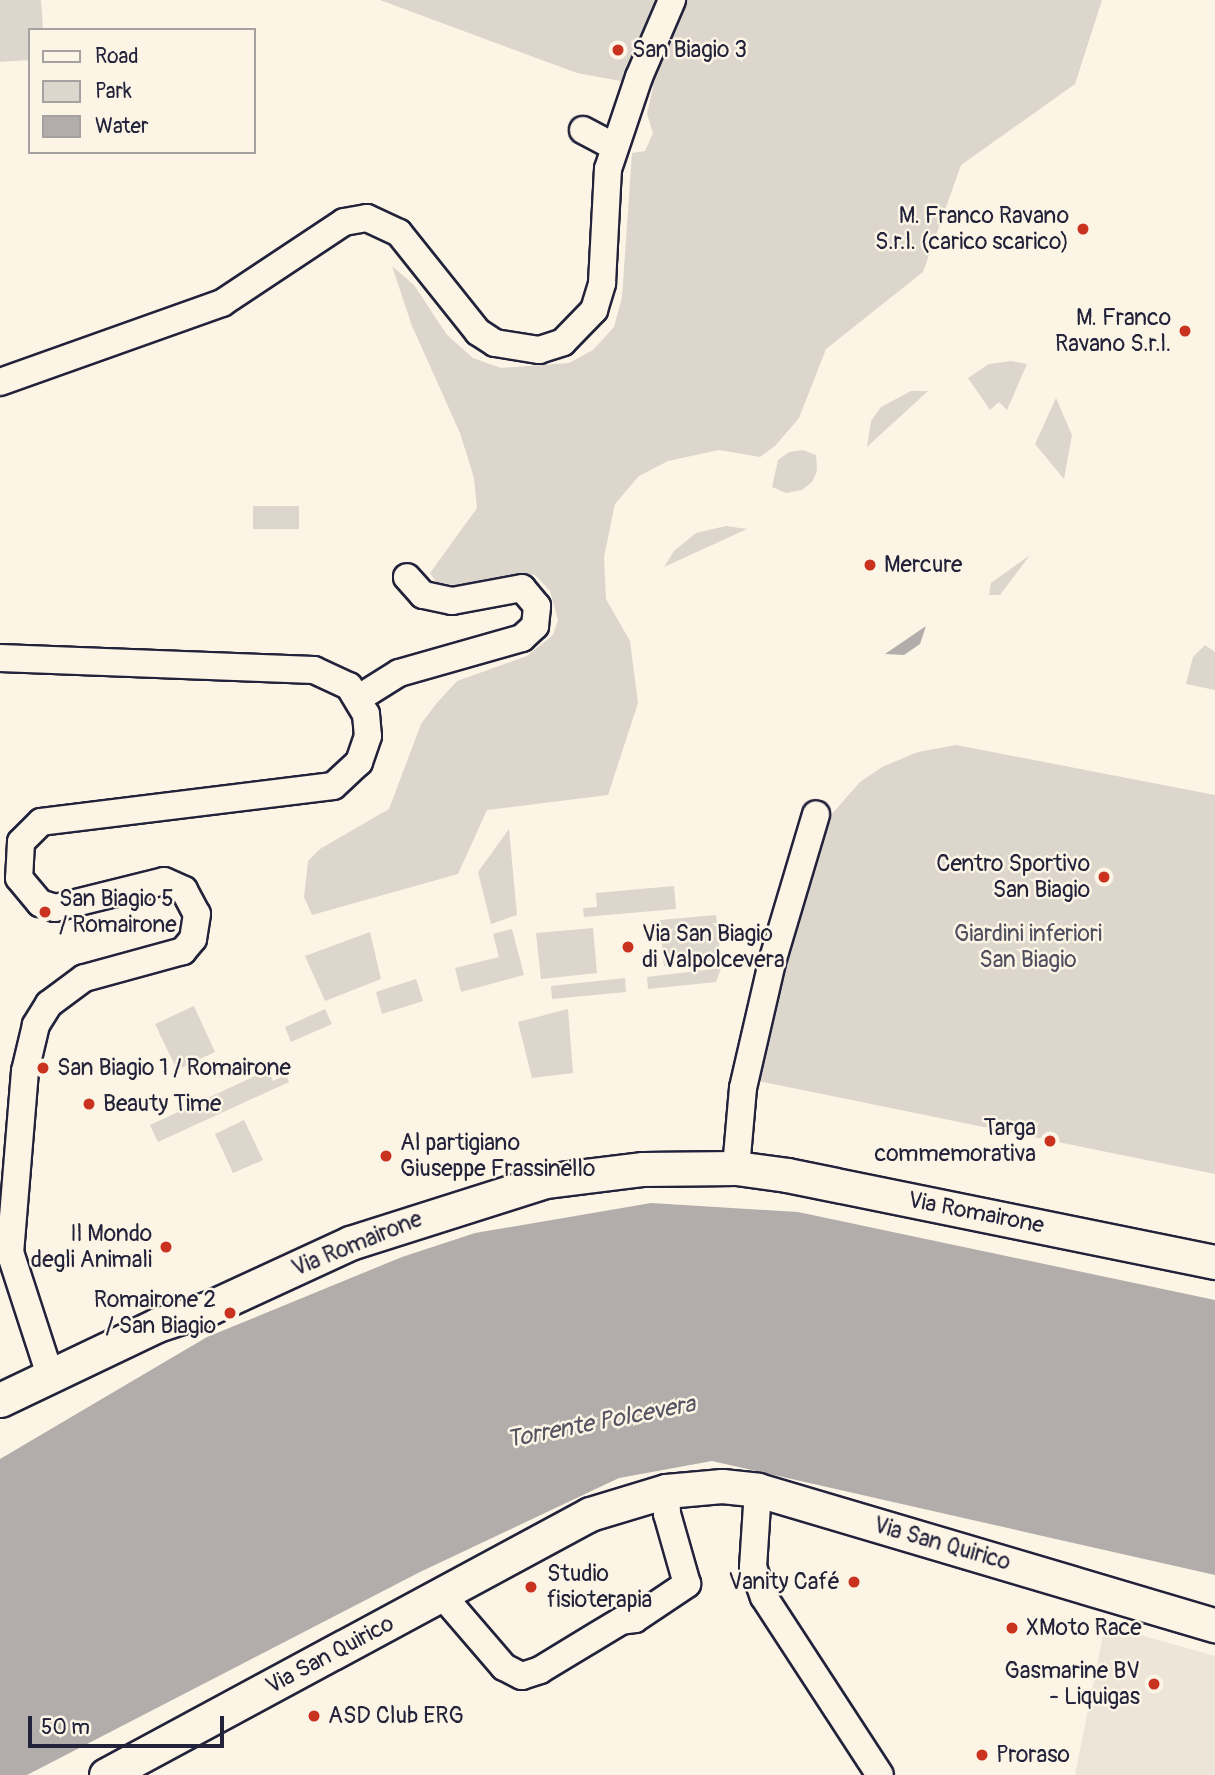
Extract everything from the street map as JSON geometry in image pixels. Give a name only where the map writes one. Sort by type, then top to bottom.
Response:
[{"type":"main road","name":"Via Romairone","points":[[0,1400],[50,1375],[350,1243],[449,1208],[545,1181],[643,1169],[736,1168],[1215,1262]]},
{"type":"main road","name":"Via San Quirico","points":[[106,1775],[590,1514],[666,1491],[722,1486],[758,1490],[1215,1625]]},
{"type":"street","points":[[0,382],[222,303],[344,222],[367,218],[399,233],[478,332],[495,343],[539,350],[562,342],[594,310],[602,283],[608,169],[672,0]]},
{"type":"street","points":[[583,130],[615,147]]},
{"type":"street","points":[[359,698],[399,673],[522,638],[535,626],[537,607],[522,588],[452,601],[423,595],[407,577]]},
{"type":"street","points":[[0,658],[314,670],[339,678],[359,698],[366,714],[365,748],[349,775],[333,786],[41,822],[21,842],[16,857],[19,878],[40,903],[55,908],[164,881],[184,890],[197,914],[193,939],[183,951],[84,978],[49,1004],[36,1025],[25,1071],[10,1252],[50,1375]]},
{"type":"street","points":[[736,1168],[743,1088],[772,962],[816,814]]},
{"type":"street","points":[[758,1490],[753,1567],[764,1597],[880,1775]]},
{"type":"street","points":[[442,1595],[503,1667],[522,1676],[540,1671],[621,1621],[635,1619],[687,1584],[667,1514],[666,1491]]},
{"type":"shaded area","name":"Gasmarine BV - Liquigas","points":[[1105,1625],[1215,1656],[1215,1775],[1075,1775]]},
{"type":"green space","points":[[0,0],[41,0],[43,28],[28,28],[28,60],[0,62]]},
{"type":"green space","points":[[380,0],[1102,0],[1075,84],[961,165],[923,272],[826,349],[799,418],[775,446],[760,457],[719,450],[668,461],[639,476],[615,504],[604,557],[606,599],[630,641],[638,703],[608,795],[487,810],[458,874],[312,915],[304,897],[308,861],[320,849],[389,809],[421,724],[436,704],[457,681],[527,656],[553,635],[558,620],[550,591],[535,575],[515,574],[462,586],[436,582],[430,573],[477,508],[474,478],[460,433],[412,326],[392,266],[414,285],[447,335],[473,358],[501,368],[569,363],[593,350],[614,327],[622,297],[632,153],[645,151],[653,133],[647,114],[653,87],[577,73]]},
{"type":"green space","points":[[1011,361],[1027,364],[1007,410],[999,402],[990,410],[968,378],[989,364]]},
{"type":"green space","points":[[911,391],[928,391],[867,447],[871,421],[881,407]]},
{"type":"green space","points":[[1056,398],[1072,435],[1064,479],[1035,444]]},
{"type":"green space","points":[[803,450],[816,455],[817,471],[812,482],[802,490],[786,493],[772,487],[778,460],[789,452]]},
{"type":"green space","points":[[253,506],[299,506],[299,529],[253,529]]},
{"type":"green space","points":[[726,526],[747,529],[664,567],[674,551],[696,533]]},
{"type":"green space","points":[[1030,555],[1000,595],[989,595],[991,583]]},
{"type":"green space","points":[[1205,645],[1215,652],[1215,690],[1186,684],[1193,657]]},
{"type":"green space","name":"Giardini inferiori San Biagio","points":[[956,745],[1215,795],[1215,1174],[758,1081],[800,887],[824,823],[860,782],[882,767],[918,752]]},
{"type":"green space","points":[[509,829],[517,915],[491,924],[478,872]]},
{"type":"green space","points":[[674,886],[676,909],[584,917],[583,908],[597,907],[596,893]]},
{"type":"green space","points":[[716,915],[721,960],[664,966],[660,920]]},
{"type":"green space","points":[[593,928],[597,973],[541,979],[536,933]]},
{"type":"green space","points":[[512,929],[524,975],[461,992],[455,968],[499,957],[493,934]]},
{"type":"green space","points":[[370,932],[381,979],[325,1001],[305,956]]},
{"type":"green space","points":[[721,968],[716,982],[648,989],[647,977]]},
{"type":"green space","points":[[625,978],[626,992],[552,999],[551,986]]},
{"type":"green space","points":[[416,979],[423,1001],[382,1014],[376,992]]},
{"type":"green space","points":[[194,1006],[215,1052],[177,1070],[155,1024]]},
{"type":"green space","points":[[325,1009],[332,1024],[291,1042],[285,1027]]},
{"type":"green space","points":[[568,1009],[573,1073],[532,1078],[518,1022]]},
{"type":"green space","points":[[268,1070],[273,1081],[286,1075],[289,1082],[158,1142],[150,1125]]},
{"type":"green space","points":[[244,1120],[263,1160],[233,1173],[215,1134]]},
{"type":"water","points":[[926,626],[920,644],[904,655],[885,654]]},
{"type":"water","name":"Torrente Polcevera","points":[[651,1203],[798,1212],[1215,1300],[1215,1575],[712,1461],[619,1478],[420,1572],[27,1775],[0,1775],[0,1459],[207,1337],[402,1257],[475,1233]]},
{"type":"place","name":"San Biagio 3","points":[[618,50]]},
{"type":"place","name":"M. Franco Ravano S.r.l. (carico scarico)","points":[[1083,229]]},
{"type":"place","name":"M. Franco Ravano S.r.l.","points":[[1185,331]]},
{"type":"place","name":"Mercure","points":[[870,565]]},
{"type":"place","name":"Centro Sportivo San Biagio","points":[[1104,877]]},
{"type":"place","name":"San Biagio 5 / Romairone","points":[[45,912]]},
{"type":"place","name":"Via San Biagio di Valpolcevera","points":[[628,947]]},
{"type":"place","name":"San Biagio 1 / Romairone","points":[[43,1068]]},
{"type":"place","name":"Beauty Time","points":[[89,1104]]},
{"type":"place","name":"Targa commemorativa","points":[[1050,1141]]},
{"type":"place","name":"Al partigiano Giuseppe Frassinello","points":[[386,1156]]},
{"type":"place","name":"Il Mondo degli Animali","points":[[166,1247]]},
{"type":"place","name":"Romairone 2 / San Biagio","points":[[230,1313]]},
{"type":"place","name":"Vanity Café","points":[[854,1582]]},
{"type":"place","name":"Studio fisioterapia","points":[[531,1587]]},
{"type":"place","name":"XMoto Race","points":[[1012,1628]]},
{"type":"place","name":"Gasmarine BV - Liquigas","points":[[1154,1684]]},
{"type":"place","name":"ASD Club ERG","points":[[314,1716]]},
{"type":"place","name":"Proraso","points":[[982,1755]]}]
